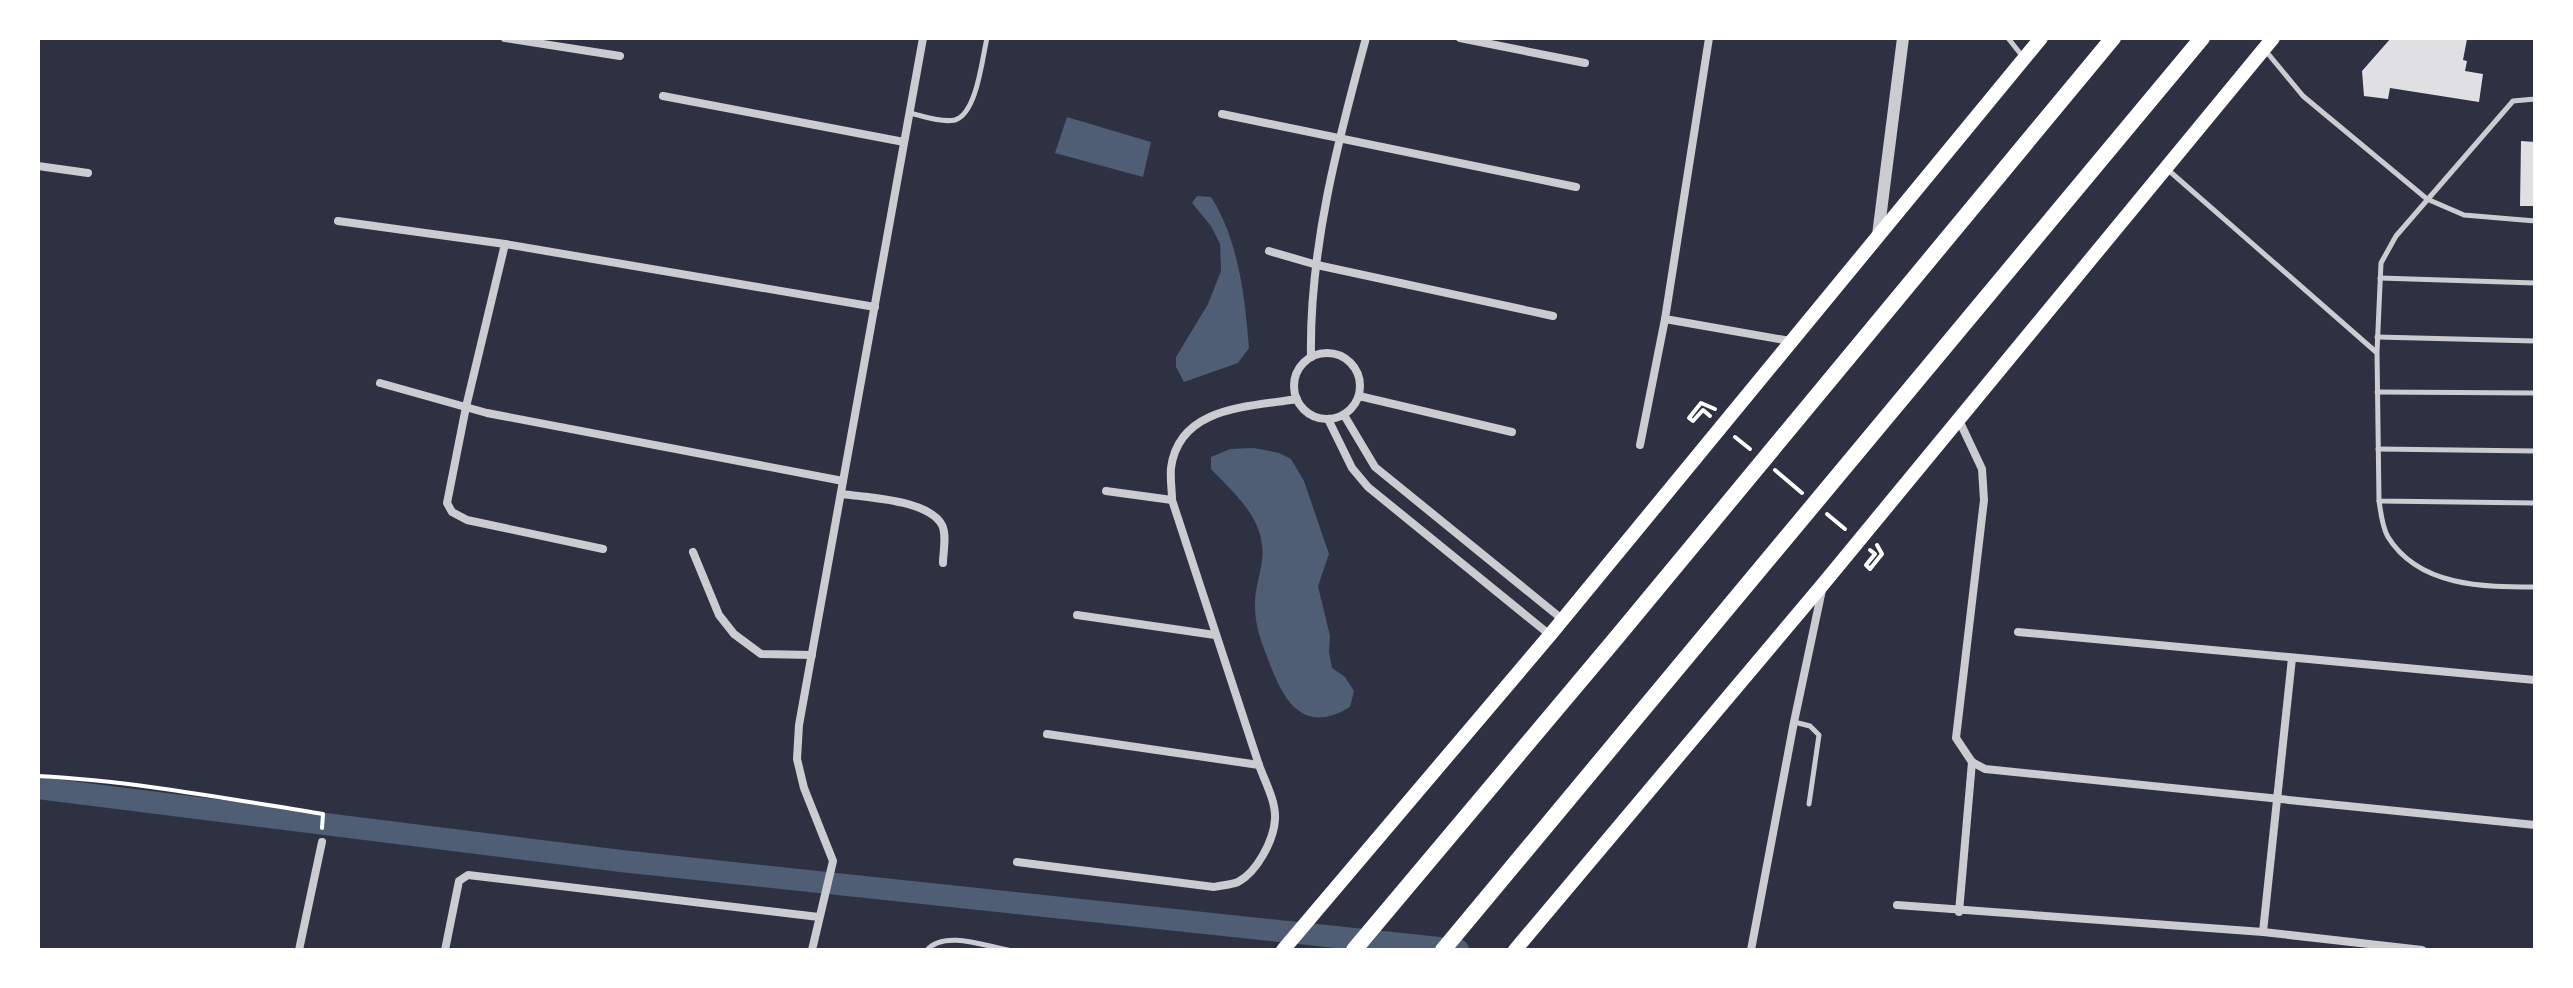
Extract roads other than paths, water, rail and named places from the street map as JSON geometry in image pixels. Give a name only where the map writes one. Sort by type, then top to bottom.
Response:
[{"type":"highway","points":[[1354,950],[2113,38]]},
{"type":"highway","points":[[1443,950],[2202,38]]},
{"type":"main road","points":[[1283,950],[1550,635],[2041,38]]},
{"type":"main road","points":[[1515,950],[1824,583],[2269,43]]},
{"type":"street","points":[[505,38],[620,56]]},
{"type":"street","points":[[812,950],[833,861],[804,788],[797,759],[799,725],[923,38]]},
{"type":"street","points":[[1311,357],[1310,314],[1317,265],[1339,139],[1366,38]]},
{"type":"street","points":[[1460,38],[1510,43],[1585,63]]},
{"type":"street","points":[[1640,445],[1665,319],[1709,38]]},
{"type":"street","points":[[1878,235],[1903,38]]},
{"type":"street","points":[[663,96],[904,142]]},
{"type":"street","points":[[1222,114],[1576,187]]},
{"type":"street","points":[[38,166],[88,173]]},
{"type":"street","points":[[338,221],[505,244],[875,307]]},
{"type":"street","points":[[505,244],[466,407],[447,503],[452,512],[467,520],[603,549]]},
{"type":"street","points":[[1269,251],[1317,265],[1553,316]]},
{"type":"street","points":[[1665,319],[1790,341]]},
{"type":"street","points":[[1333,353],[1352,364],[1361,385],[1356,403],[1344,415],[1328,419],[1309,414],[1297,399],[1294,380],[1303,362],[1311,357],[1333,353]]},
{"type":"street","points":[[380,383],[487,413],[843,481]]},
{"type":"street","points":[[1359,396],[1512,432]]},
{"type":"street","points":[[1017,862],[1214,887],[1237,883],[1252,871],[1267,847],[1275,820],[1272,799],[1172,500],[1171,467],[1179,444],[1193,425],[1214,413],[1297,399]]},
{"type":"street","points":[[1344,415],[1375,467],[1562,619]]},
{"type":"street","points":[[1958,417],[1982,469],[1984,500],[1956,738],[1972,762],[1985,769],[2535,825]]},
{"type":"street","points":[[1328,419],[1352,468],[1368,487],[1550,635]]},
{"type":"street","points":[[1106,491],[1172,500]]},
{"type":"street","points":[[841,494],[891,501],[927,513],[942,523],[943,563]]},
{"type":"street","points":[[693,552],[719,615],[734,634],[761,654],[812,655]]},
{"type":"street","points":[[1751,950],[1824,583]]},
{"type":"street","points":[[1077,615],[1215,635]]},
{"type":"street","points":[[2018,632],[2535,680]]},
{"type":"street","points":[[2263,932],[2292,658]]},
{"type":"street","points":[[1047,734],[1259,765]]},
{"type":"street","points":[[1959,912],[1972,762]]},
{"type":"street","points":[[299,950],[322,842]]},
{"type":"street","points":[[445,950],[459,881],[468,875],[821,914]]},
{"type":"street","points":[[1897,905],[1959,912],[2263,932],[2422,950]]},
{"type":"lane","points":[[910,113],[952,121],[964,115],[971,105],[987,38]]},
{"type":"lane","points":[[2008,38],[2024,58]]},
{"type":"lane","points":[[2269,43],[2303,96],[2427,199],[2464,215],[2535,221]]},
{"type":"lane","points":[[2535,99],[2513,101],[2386,251],[2381,263],[2377,337],[2379,501],[2387,536],[2417,565],[2456,582],[2485,587],[2535,587]]},
{"type":"lane","points":[[2167,169],[2377,352]]},
{"type":"lane","points":[[2380,278],[2535,283]]},
{"type":"lane","points":[[2377,337],[2535,341]]},
{"type":"lane","points":[[2377,392],[2535,393]]},
{"type":"lane","points":[[2378,449],[2535,451]]},
{"type":"lane","points":[[2379,501],[2535,503]]},
{"type":"lane","points":[[1794,722],[1810,726],[1819,735],[1809,804]]},
{"type":"lane","points":[[927,950],[933,943],[948,940],[1008,950]]},
{"type":"water","points":[[1067,117],[1151,142],[1143,177],[1055,153]]},
{"type":"water","points":[[1197,196],[1211,197],[1228,232],[1243,290],[1249,348],[1238,363],[1184,382],[1176,367],[1176,357],[1208,304],[1221,271],[1220,244],[1211,226],[1192,203]]},
{"type":"water","points":[[1254,448],[1291,459],[1304,481],[1329,554],[1318,586],[1330,636],[1329,652],[1332,668],[1345,677],[1354,691],[1350,707],[1333,715],[1319,718],[1307,715],[1288,700],[1261,640],[1255,606],[1262,560],[1260,534],[1243,503],[1211,469],[1211,457],[1230,449]]},
{"type":"waterway","points":[[38,788],[621,861],[1458,950]]}]
